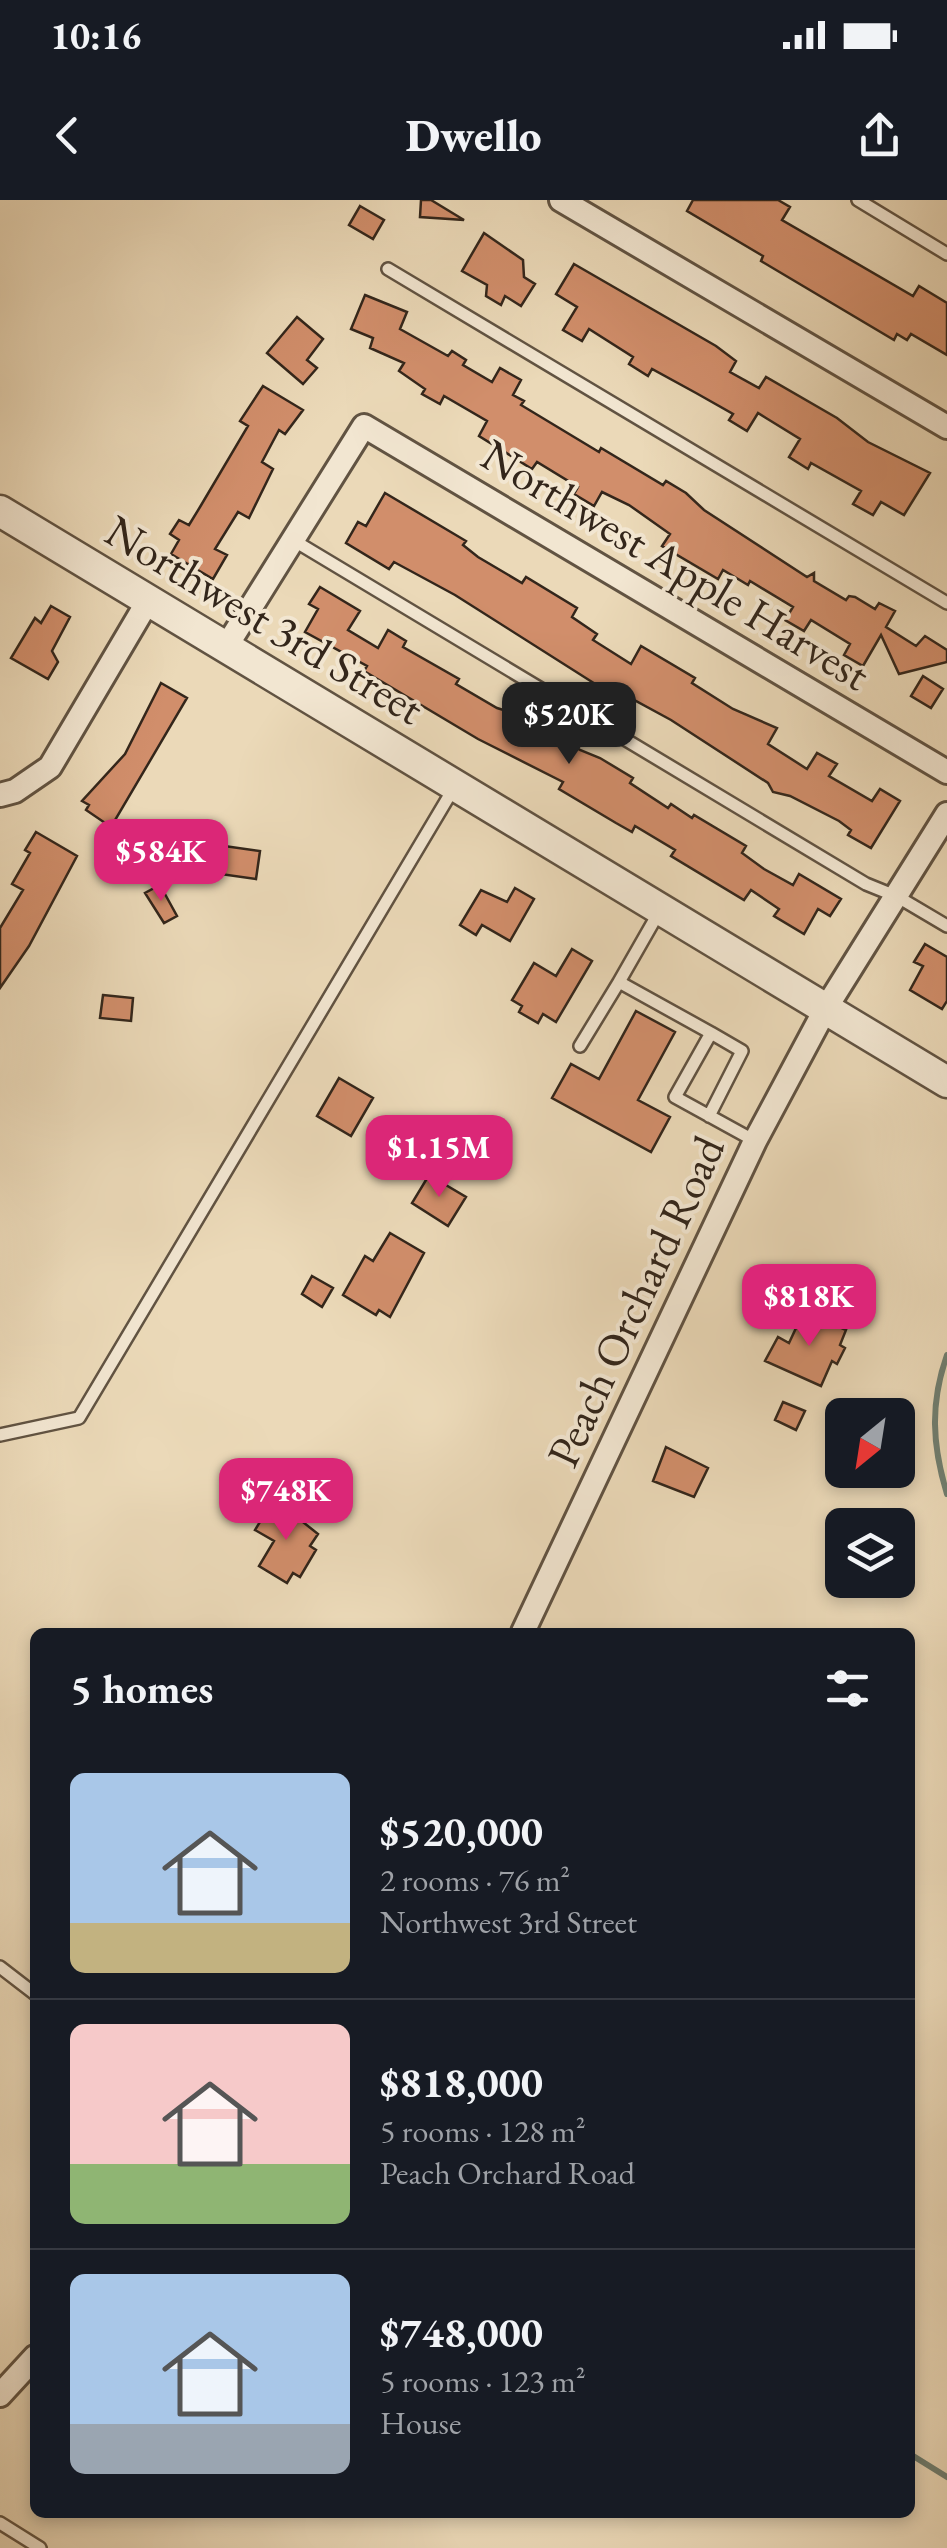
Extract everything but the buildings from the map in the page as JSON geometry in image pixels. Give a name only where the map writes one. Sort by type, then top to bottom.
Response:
[{"type":"street","points":[[561,200],[947,427]]},
{"type":"street","name":"Northwest Apple Harvest","points":[[293,540],[364,426],[947,772]]},
{"type":"street","name":"Northwest 3rd Street","points":[[0,512],[947,1082]]},
{"type":"street","points":[[226,647],[293,540]]},
{"type":"street","points":[[0,795],[15,791],[50,768],[148,601]]},
{"type":"street","name":"Peach Orchard Road","points":[[524,1628],[755,1141],[826,1008],[947,814]]},
{"type":"street","points":[[0,2396],[30,2363]]},
{"type":"lane","points":[[858,200],[947,254]]},
{"type":"lane","points":[[388,268],[947,603]]},
{"type":"lane","points":[[293,540],[850,874],[947,926]]},
{"type":"lane","points":[[0,1435],[79,1418],[455,786]]},
{"type":"lane","points":[[580,1046],[661,909]]},
{"type":"lane","points":[[619,982],[742,1052],[709,1116]]},
{"type":"lane","points":[[711,1033],[675,1097],[755,1141]]},
{"type":"lane","points":[[0,1967],[30,1990]]},
{"type":"lane","points":[[0,2522],[40,2548]]},
{"type":"waterway","points":[[947,1355],[935,1424],[947,1494]]},
{"type":"waterway","points":[[915,2457],[947,2477]]}]
